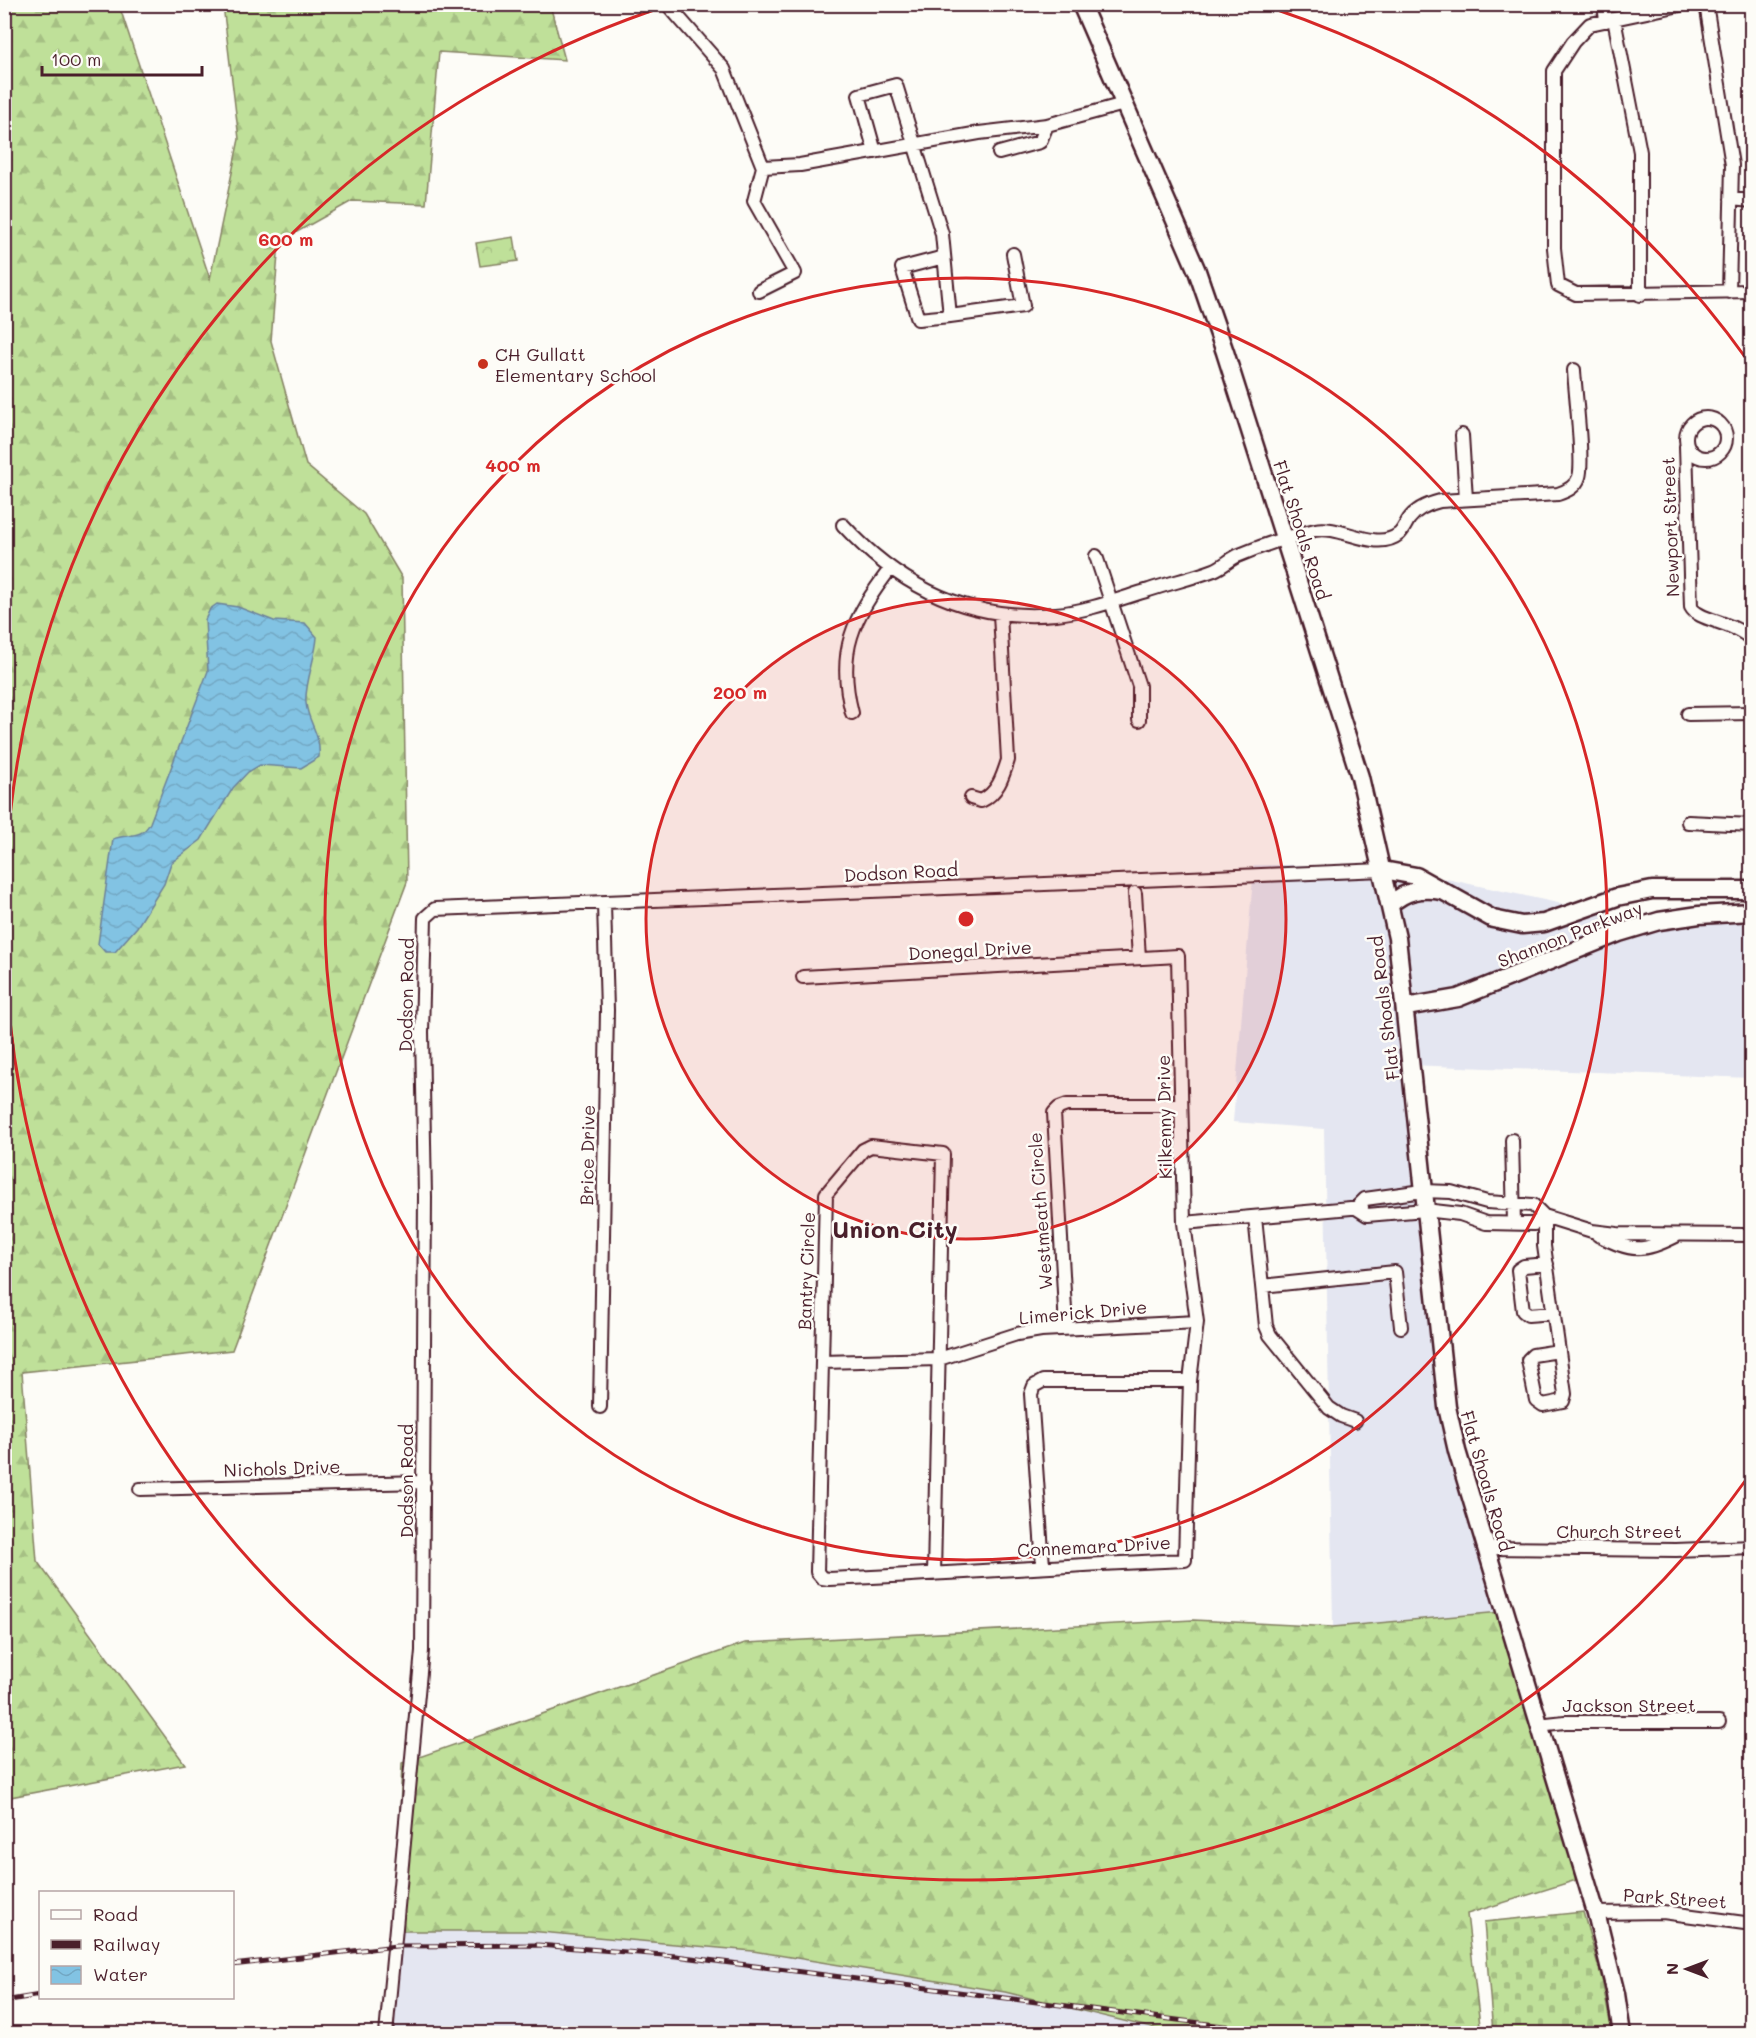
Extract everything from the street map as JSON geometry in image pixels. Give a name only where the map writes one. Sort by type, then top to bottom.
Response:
[{"type":"street","points":[[668,4],[724,69],[763,167],[754,201],[795,273],[759,291]]},
{"type":"street","name":"Flat Shoals Road","points":[[1081,4],[1197,271],[1360,777],[1383,870],[1406,1007],[1423,1191],[1447,1407],[1486,1548],[1596,1913],[1616,1994],[1622,2034]]},
{"type":"street","points":[[1604,4],[1610,20],[1640,152],[1640,295]]},
{"type":"street","points":[[1685,4],[1590,24],[1573,42],[1554,71],[1554,248],[1558,285],[1576,294],[1640,295],[1752,291]]},
{"type":"street","points":[[1706,4],[1732,165],[1729,292]]},
{"type":"street","points":[[875,152],[859,95],[896,85],[942,234],[950,316]]},
{"type":"street","points":[[763,167],[800,165],[1047,125],[1124,104]]},
{"type":"street","points":[[999,153],[1040,142],[1047,125]]},
{"type":"street","points":[[1731,199],[1752,201]]},
{"type":"street","points":[[944,257],[902,268],[918,319],[1023,306],[1013,254]]},
{"type":"street","points":[[843,525],[865,549],[890,569],[912,584],[946,600],[1000,614],[1057,614],[1112,602],[1216,569],[1237,556],[1318,529],[1372,540],[1386,539],[1400,534],[1411,516],[1425,506],[1440,501],[1558,494],[1575,485],[1580,469],[1574,370]]},
{"type":"street","points":[[1462,435],[1466,499]]},
{"type":"street","name":"Newport Street","points":[[1686,446],[1690,607],[1699,616],[1736,627],[1752,640]]},
{"type":"street","points":[[1096,556],[1139,686],[1139,720]]},
{"type":"street","points":[[852,713],[845,675],[849,638],[863,605],[890,569]]},
{"type":"street","points":[[971,798],[981,801],[990,796],[1002,778],[1008,759],[1000,614]]},
{"type":"street","points":[[1688,714],[1752,713]]},
{"type":"street","points":[[1688,822],[1752,825]]},
{"type":"street","name":"Shannon Parkway","points":[[1383,870],[1416,876],[1493,919],[1522,925],[1544,923],[1617,897],[1652,890],[1752,890]]},
{"type":"street","name":"Dodson Road","points":[[386,2034],[422,1651],[425,1197],[422,1032],[425,918],[435,909],[604,904],[1383,870]]},
{"type":"street","points":[[1390,905],[1399,896],[1413,891],[1446,891]]},
{"type":"street","points":[[1135,893],[1139,958]]},
{"type":"street","name":"Brice Drive","points":[[600,1407],[607,1010],[604,904]]},
{"type":"street","name":"Shannon Parkway","points":[[1406,1007],[1458,998],[1638,927],[1699,915],[1752,912]]},
{"type":"street","name":"Kilkenny Drive","points":[[1139,958],[1178,956],[1184,1223],[1197,1322],[1190,1381]]},
{"type":"street","name":"Donegal Drive","points":[[803,977],[1139,958]]},
{"type":"street","name":"Westmeath Circle","points":[[1066,1328],[1054,1113],[1059,1107],[1067,1105],[1181,1105]]},
{"type":"street","points":[[1512,1140],[1514,1223]]},
{"type":"street","name":"Bantry Circle","points":[[871,1146],[943,1154],[934,1574],[829,1580],[822,1578],[817,1572],[822,1362],[826,1194],[863,1150],[871,1146]]},
{"type":"street","points":[[1184,1223],[1356,1208],[1367,1215],[1423,1191],[1451,1192],[1487,1203],[1533,1205],[1544,1216],[1592,1231],[1752,1235]]},
{"type":"street","points":[[1393,1204],[1460,1214],[1486,1222],[1534,1224],[1544,1216]]},
{"type":"street","points":[[1544,1216],[1547,1264],[1565,1394],[1563,1401],[1543,1405],[1536,1400],[1528,1360],[1533,1355],[1559,1351]]},
{"type":"street","points":[[1255,1217],[1266,1326],[1270,1335],[1329,1408],[1355,1421]]},
{"type":"street","points":[[1547,1264],[1524,1266],[1518,1270],[1523,1311],[1528,1316],[1554,1313]]},
{"type":"street","points":[[1262,1286],[1395,1272],[1401,1327]]},
{"type":"street","name":"Limerick Drive","points":[[822,1362],[939,1359],[1017,1334],[1066,1328],[1197,1322]]},
{"type":"street","points":[[1043,1566],[1031,1394],[1034,1386],[1043,1381],[1190,1381]]},
{"type":"street","name":"Connemara Drive","points":[[934,1574],[1043,1566],[1185,1560],[1190,1381]]},
{"type":"street","name":"Nichols Drive","points":[[141,1489],[424,1482]]},
{"type":"street","name":"Church Street","points":[[1486,1548],[1676,1550],[1752,1546]]},
{"type":"street","name":"Jackson Street","points":[[1539,1725],[1565,1722],[1719,1722]]},
{"type":"street","name":"Park Street","points":[[1596,1913],[1663,1912],[1752,1924]]},
{"type":"shaded area","points":[[1254,865],[1381,865],[1633,919],[1751,912],[1751,1078],[1409,1065],[1444,1409],[1501,1612],[1333,1627],[1324,1129],[1233,1122]]},
{"type":"shaded area","points":[[395,1931],[529,1931],[753,1951],[1005,1992],[1173,2033],[383,2034]]},
{"type":"green space","points":[[5,5],[119,5],[210,279],[239,139],[223,5],[550,5],[565,60],[439,52],[426,204],[352,201],[279,242],[271,341],[306,465],[364,514],[402,578],[407,882],[232,1350],[22,1372],[37,1561],[185,1764],[5,1798]]},
{"type":"green space","points":[[514,237],[518,261],[480,266],[476,243]]},
{"type":"green space","points":[[1501,1612],[1586,1877],[1467,1914],[1481,2034],[1173,2033],[1005,1992],[753,1951],[529,1931],[395,1931],[402,1763],[745,1643],[1193,1620],[1333,1627]]},
{"type":"green space","points":[[1583,1912],[1602,1979],[1612,2033],[1493,2033],[1484,1922]]},
{"type":"water","points":[[217,604],[238,607],[274,621],[305,623],[317,637],[308,679],[306,703],[318,741],[319,757],[301,768],[260,765],[248,772],[233,788],[201,840],[171,863],[164,884],[137,927],[115,952],[105,952],[98,944],[113,839],[143,832],[150,823],[208,671],[205,620],[210,609]]},
{"type":"railway","points":[[234,1965],[396,1946],[538,1945],[676,1956],[1287,2034]]},
{"type":"railway","points":[[4,2001],[39,1995]]},
{"type":"place","name":"CH Gullatt Elementary School","points":[[483,364]]},
{"type":"district","name":"Union City","points":[[895,1228]]}]
